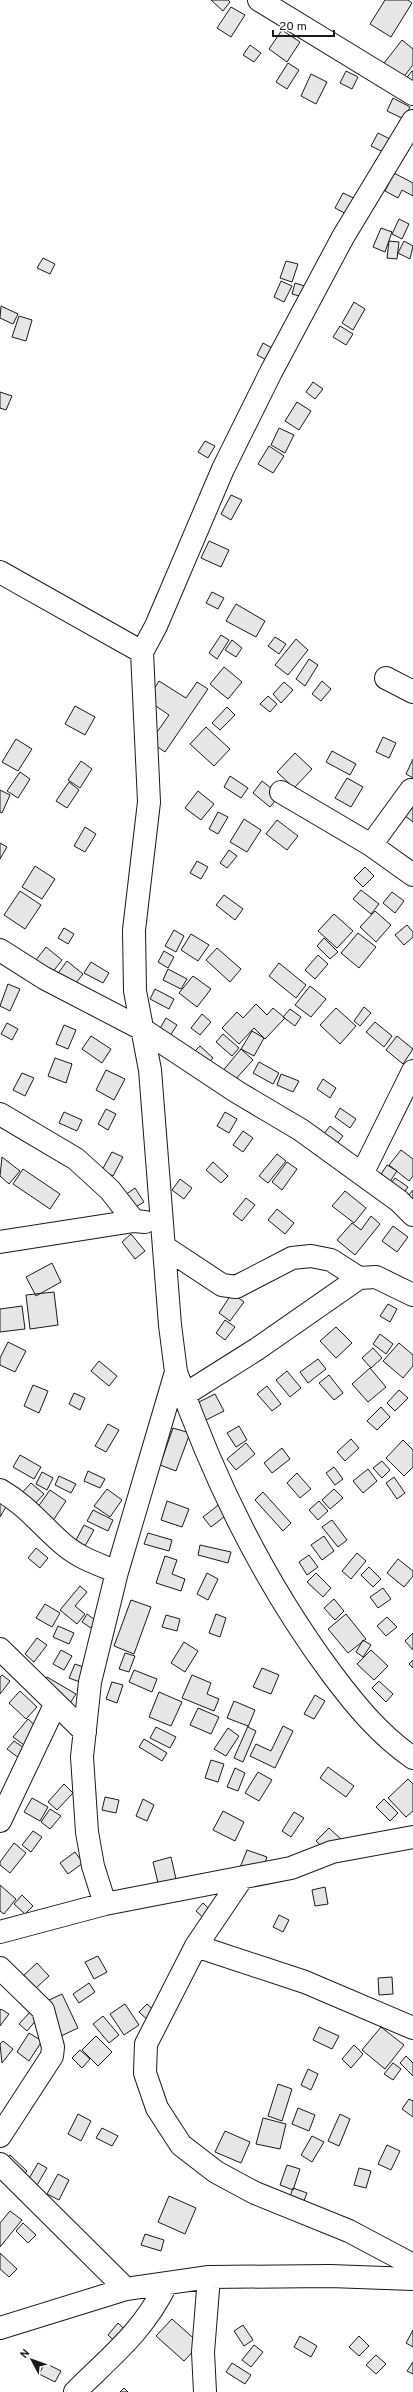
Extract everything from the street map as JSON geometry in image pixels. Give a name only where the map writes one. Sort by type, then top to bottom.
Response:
[{"type":"street","points":[[259,0],[413,94]]},
{"type":"street","points":[[413,121],[343,237],[271,372],[223,469],[156,626],[142,652],[149,802],[134,930],[135,991],[150,1070],[162,1225],[166,1248],[170,1325],[176,1372],[202,1442],[229,1499],[274,1585],[307,1641],[374,1727],[413,1758]]},
{"type":"street","points":[[0,572],[142,652]]},
{"type":"street","points":[[386,678],[413,692]]},
{"type":"street","points":[[371,845],[411,790],[413,790]]},
{"type":"street","points":[[281,792],[371,845],[413,875]]},
{"type":"street","points":[[0,950],[44,978],[142,1030],[237,1092],[301,1130],[399,1201],[413,1215]]},
{"type":"street","points":[[362,1174],[413,1071]]},
{"type":"street","points":[[0,1114],[76,1159],[110,1190],[134,1221]]},
{"type":"street","points":[[0,1242],[134,1221],[162,1225]]},
{"type":"street","points":[[166,1248],[222,1285],[236,1287],[292,1258],[311,1256],[331,1260],[359,1278]]},
{"type":"street","points":[[184,1395],[257,1349],[359,1278],[376,1277],[413,1295]]},
{"type":"street","points":[[105,1904],[94,1866],[88,1832],[82,1757],[90,1682],[117,1572],[176,1372]]},
{"type":"street","points":[[0,1490],[19,1501],[63,1544],[81,1557],[117,1572]]},
{"type":"street","points":[[0,1649],[85,1732]]},
{"type":"street","points":[[0,1821],[55,1704]]},
{"type":"street","points":[[0,1932],[105,1904],[291,1868],[332,1852],[413,1837]]},
{"type":"street","points":[[242,1878],[196,1946],[146,2044],[145,2073],[157,2108],[181,2145],[216,2172],[255,2193],[349,2231],[413,2265]]},
{"type":"street","points":[[196,1946],[305,1982],[413,2028]]},
{"type":"street","points":[[0,1968],[43,2010],[53,2046],[52,2056],[0,2136]]},
{"type":"street","points":[[0,2164],[126,2289]]},
{"type":"street","points":[[0,2328],[126,2289],[209,2277],[330,2276],[413,2279]]},
{"type":"street","points":[[205,2392],[204,2345],[209,2277]]},
{"type":"street","points":[[75,2392],[134,2335],[155,2307],[167,2284]]},
{"type":"building","points":[[211,0],[228,0],[230,2],[223,11]]},
{"type":"building","points":[[385,0],[408,0],[412,3],[391,37],[370,24]]},
{"type":"building","points":[[231,7],[245,15],[231,37],[217,28]]},
{"type":"building","points":[[282,30],[300,42],[287,62],[269,49]]},
{"type":"building","points":[[402,40],[413,49],[413,65],[397,85],[378,71]]},
{"type":"building","points":[[250,45],[261,53],[254,62],[243,55]]},
{"type":"building","points":[[288,63],[299,70],[287,89],[276,82]]},
{"type":"building","points":[[346,71],[358,77],[352,89],[340,83]]},
{"type":"building","points":[[413,71],[413,94],[401,85]]},
{"type":"building","points":[[311,74],[327,82],[316,104],[301,96]]},
{"type":"building","points":[[393,98],[410,107],[404,119],[387,111]]},
{"type":"building","points":[[378,133],[390,139],[383,152],[371,146]]},
{"type":"building","points":[[394,173],[413,183],[413,196],[402,190],[398,198],[385,191]]},
{"type":"building","points":[[343,193],[360,201],[352,217],[335,208]]},
{"type":"building","points":[[399,219],[409,224],[402,239],[392,234]]},
{"type":"building","points":[[381,228],[392,232],[385,252],[373,247]]},
{"type":"building","points":[[389,241],[399,242],[397,259],[387,258]]},
{"type":"building","points":[[404,241],[413,246],[410,259],[398,253]]},
{"type":"building","points":[[43,258],[55,264],[50,274],[37,268]]},
{"type":"building","points":[[286,261],[298,264],[292,282],[280,278]]},
{"type":"building","points":[[281,281],[292,286],[284,302],[274,297]]},
{"type":"building","points":[[295,283],[317,290],[314,300],[292,294]]},
{"type":"building","points":[[354,302],[365,309],[353,330],[342,323]]},
{"type":"building","points":[[1,306],[18,314],[13,324],[0,318]]},
{"type":"building","points":[[19,316],[32,320],[26,341],[12,337]]},
{"type":"building","points":[[340,326],[353,334],[346,345],[333,337]]},
{"type":"building","points":[[263,343],[281,353],[274,364],[257,355]]},
{"type":"building","points":[[313,382],[323,389],[315,399],[306,392]]},
{"type":"building","points":[[0,392],[12,396],[6,410],[0,408]]},
{"type":"building","points":[[297,402],[311,411],[299,430],[285,421]]},
{"type":"building","points":[[279,428],[294,435],[285,453],[271,445]]},
{"type":"building","points":[[205,441],[215,446],[208,458],[198,452]]},
{"type":"building","points":[[269,446],[284,456],[273,473],[258,464]]},
{"type":"building","points":[[231,495],[242,500],[231,520],[221,514]]},
{"type":"building","points":[[209,541],[229,550],[221,567],[201,558]]},
{"type":"building","points":[[212,592],[224,598],[218,609],[206,603]]},
{"type":"building","points":[[236,604],[265,621],[256,637],[226,621]]},
{"type":"building","points":[[221,635],[229,640],[217,659],[209,653]]},
{"type":"building","points":[[275,637],[286,644],[279,654],[268,646]]},
{"type":"building","points":[[296,639],[308,650],[288,675],[275,665]]},
{"type":"building","points":[[232,640],[242,648],[236,657],[225,650]]},
{"type":"building","points":[[309,659],[318,665],[305,686],[296,679]]},
{"type":"building","points":[[224,667],[242,682],[228,699],[210,684]]},
{"type":"building","points":[[159,681],[186,698],[197,682],[208,689],[165,752],[150,742],[169,715],[147,700]]},
{"type":"building","points":[[322,681],[331,689],[321,701],[312,694]]},
{"type":"building","points":[[284,682],[293,690],[281,703],[273,694]]},
{"type":"building","points":[[268,696],[277,704],[270,712],[260,704]]},
{"type":"building","points":[[75,706],[95,717],[85,735],[65,724]]},
{"type":"building","points":[[227,707],[235,715],[220,730],[212,723]]},
{"type":"building","points":[[206,727],[230,749],[214,766],[190,744]]},
{"type":"building","points":[[383,737],[396,743],[389,758],[376,752]]},
{"type":"building","points":[[16,739],[32,749],[18,771],[2,762]]},
{"type":"building","points":[[332,751],[356,764],[350,775],[326,762]]},
{"type":"building","points":[[295,753],[312,769],[294,788],[277,772]]},
{"type":"building","points":[[413,759],[413,778],[406,774]]},
{"type":"building","points":[[81,761],[92,769],[80,788],[68,780]]},
{"type":"building","points":[[20,772],[30,779],[18,798],[7,791]]},
{"type":"building","points":[[230,776],[248,788],[241,798],[224,787]]},
{"type":"building","points":[[347,778],[363,787],[351,807],[335,798]]},
{"type":"building","points":[[262,781],[280,795],[270,807],[253,793]]},
{"type":"building","points":[[69,782],[79,790],[67,808],[56,801]]},
{"type":"building","points":[[0,790],[10,795],[2,813],[0,812]]},
{"type":"building","points":[[198,791],[214,804],[201,820],[185,808]]},
{"type":"building","points":[[413,801],[413,822],[400,812]]},
{"type":"building","points":[[218,812],[228,817],[218,834],[209,829]]},
{"type":"building","points":[[244,819],[261,830],[247,852],[230,842]]},
{"type":"building","points":[[277,820],[298,836],[287,850],[266,834]]},
{"type":"building","points":[[85,827],[96,834],[85,852],[74,846]]},
{"type":"building","points":[[0,843],[7,847],[0,859]]},
{"type":"building","points":[[229,850],[237,856],[227,868],[220,863]]},
{"type":"building","points":[[197,861],[208,867],[201,879],[190,873]]},
{"type":"building","points":[[35,866],[55,879],[42,899],[22,887]]},
{"type":"building","points":[[365,867],[374,876],[363,887],[354,878]]},
{"type":"building","points":[[361,890],[379,904],[371,914],[353,899]]},
{"type":"building","points":[[20,891],[41,905],[25,929],[4,915]]},
{"type":"building","points":[[392,892],[404,901],[395,913],[383,903]]},
{"type":"building","points":[[224,895],[243,909],[235,920],[216,905]]},
{"type":"building","points":[[375,911],[391,925],[376,942],[360,927]]},
{"type":"building","points":[[334,914],[353,931],[337,948],[318,931]]},
{"type":"building","points":[[407,925],[413,932],[413,937],[404,945],[395,935]]},
{"type":"building","points":[[64,928],[74,934],[68,944],[58,938]]},
{"type":"building","points":[[174,930],[184,936],[176,952],[165,946]]},
{"type":"building","points":[[358,933],[376,947],[359,968],[341,953]]},
{"type":"building","points":[[191,934],[209,945],[198,961],[181,950]]},
{"type":"building","points":[[324,938],[338,952],[330,959],[317,946]]},
{"type":"building","points":[[46,947],[62,960],[45,982],[29,969]]},
{"type":"building","points":[[217,948],[241,969],[230,982],[206,960]]},
{"type":"building","points":[[164,951],[174,957],[168,968],[158,962]]},
{"type":"building","points":[[318,955],[328,964],[315,979],[305,970]]},
{"type":"building","points":[[67,961],[83,974],[72,988],[56,976]]},
{"type":"building","points":[[91,962],[109,973],[103,983],[84,973]]},
{"type":"building","points":[[279,963],[306,985],[296,998],[269,976]]},
{"type":"building","points":[[168,969],[187,979],[181,989],[163,980]]},
{"type":"building","points":[[193,976],[211,989],[197,1007],[179,993]]},
{"type":"building","points":[[8,984],[20,989],[10,1011],[0,1006]]},
{"type":"building","points":[[310,986],[326,999],[311,1017],[295,1005]]},
{"type":"building","points":[[155,989],[174,999],[169,1009],[150,999]]},
{"type":"building","points":[[256,1004],[267,1015],[273,1008],[285,1018],[265,1039],[254,1028],[239,1044],[222,1028],[237,1012],[243,1018]]},
{"type":"building","points":[[364,1007],[371,1013],[360,1026],[354,1021]]},
{"type":"building","points":[[336,1008],[356,1026],[340,1044],[320,1025]]},
{"type":"building","points":[[290,1009],[301,1017],[295,1026],[283,1017]]},
{"type":"building","points":[[202,1014],[211,1022],[200,1035],[191,1028]]},
{"type":"building","points":[[166,1018],[177,1025],[168,1039],[158,1032]]},
{"type":"building","points":[[375,1022],[392,1036],[384,1047],[366,1032]]},
{"type":"building","points":[[7,1023],[18,1029],[12,1040],[1,1034]]},
{"type":"building","points":[[64,1025],[76,1030],[68,1049],[56,1044]]},
{"type":"building","points":[[252,1031],[264,1038],[254,1056],[241,1049]]},
{"type":"building","points":[[223,1034],[239,1048],[232,1056],[216,1042]]},
{"type":"building","points":[[91,1036],[111,1049],[102,1063],[82,1049]]},
{"type":"building","points":[[397,1036],[413,1049],[403,1064],[386,1050]]},
{"type":"building","points":[[200,1046],[213,1058],[203,1069],[189,1057]]},
{"type":"building","points":[[241,1049],[253,1060],[232,1083],[221,1073]]},
{"type":"building","points":[[55,1058],[72,1064],[66,1083],[48,1076]]},
{"type":"building","points":[[259,1062],[279,1073],[273,1084],[253,1073]]},
{"type":"building","points":[[106,1070],[125,1079],[114,1100],[96,1090]]},
{"type":"building","points":[[22,1073],[34,1078],[25,1096],[13,1090]]},
{"type":"building","points":[[281,1074],[299,1081],[293,1092],[277,1085]]},
{"type":"building","points":[[323,1079],[336,1088],[330,1098],[317,1089]]},
{"type":"building","points":[[340,1108],[356,1119],[350,1128],[335,1117]]},
{"type":"building","points":[[106,1109],[116,1114],[108,1130],[98,1124]]},
{"type":"building","points":[[64,1112],[82,1120],[77,1131],[59,1123]]},
{"type":"building","points":[[225,1112],[237,1119],[229,1133],[217,1126]]},
{"type":"building","points":[[330,1126],[343,1136],[333,1149],[320,1139]]},
{"type":"building","points":[[243,1131],[253,1138],[243,1152],[233,1145]]},
{"type":"building","points":[[401,1150],[413,1159],[413,1176],[409,1181],[389,1165]]},
{"type":"building","points":[[112,1152],[123,1157],[113,1176],[102,1170]]},
{"type":"building","points":[[277,1154],[286,1161],[268,1183],[259,1176]]},
{"type":"building","points":[[2,1157],[20,1171],[9,1184],[0,1176]]},
{"type":"building","points":[[213,1162],[228,1176],[221,1183],[206,1170]]},
{"type":"building","points":[[287,1162],[297,1169],[282,1190],[272,1182]]},
{"type":"building","points":[[387,1165],[397,1171],[387,1186],[378,1179]]},
{"type":"building","points":[[23,1169],[60,1194],[50,1209],[13,1184]]},
{"type":"building","points":[[395,1178],[408,1187],[398,1201],[385,1191]]},
{"type":"building","points":[[180,1179],[192,1188],[184,1199],[172,1190]]},
{"type":"building","points":[[135,1188],[144,1202],[134,1208],[125,1195]]},
{"type":"building","points":[[413,1190],[413,1209],[404,1201]]},
{"type":"building","points":[[345,1191],[366,1208],[354,1223],[332,1206]]},
{"type":"building","points":[[246,1198],[255,1205],[242,1221],[233,1214]]},
{"type":"building","points":[[277,1209],[294,1223],[285,1234],[268,1220]]},
{"type":"building","points":[[371,1216],[380,1224],[355,1255],[337,1240],[352,1223],[361,1230]]},
{"type":"building","points":[[393,1226],[408,1237],[397,1252],[382,1241]]},
{"type":"building","points":[[131,1234],[145,1251],[135,1259],[122,1242]]},
{"type":"building","points":[[52,1263],[61,1282],[36,1296],[26,1277]]},
{"type":"building","points":[[54,1292],[58,1325],[30,1329],[26,1295]]},
{"type":"building","points":[[232,1293],[244,1302],[230,1321],[219,1313]]},
{"type":"building","points":[[388,1304],[397,1309],[390,1322],[380,1316]]},
{"type":"building","points":[[22,1306],[25,1329],[0,1332],[0,1309]]},
{"type":"building","points":[[225,1320],[235,1327],[225,1340],[216,1333]]},
{"type":"building","points":[[336,1327],[352,1343],[336,1358],[320,1341]]},
{"type":"building","points":[[380,1334],[393,1344],[386,1354],[373,1344]]},
{"type":"building","points":[[8,1342],[26,1351],[15,1372],[0,1365],[0,1358]]},
{"type":"building","points":[[399,1343],[413,1355],[413,1366],[403,1378],[383,1361]]},
{"type":"building","points":[[373,1348],[382,1358],[371,1368],[362,1358]]},
{"type":"building","points":[[318,1359],[326,1369],[308,1383],[300,1372]]},
{"type":"building","points":[[99,1361],[117,1376],[109,1386],[91,1371]]},
{"type":"building","points":[[370,1368],[386,1387],[368,1402],[352,1384]]},
{"type":"building","points":[[287,1371],[301,1388],[290,1397],[276,1380]]},
{"type":"building","points":[[329,1375],[343,1393],[334,1400],[319,1383]]},
{"type":"building","points":[[33,1385],[48,1391],[39,1413],[24,1406]]},
{"type":"building","points":[[267,1386],[281,1404],[272,1411],[257,1394]]},
{"type":"building","points":[[399,1390],[408,1398],[395,1411],[387,1403]]},
{"type":"building","points":[[74,1393],[85,1398],[80,1410],[69,1404]]},
{"type":"building","points":[[215,1394],[224,1411],[202,1422],[193,1405]]},
{"type":"building","points":[[381,1407],[390,1417],[377,1430],[367,1421]]},
{"type":"building","points":[[108,1424],[119,1430],[106,1452],[95,1446]]},
{"type":"building","points":[[239,1426],[247,1440],[236,1447],[227,1433]]},
{"type":"building","points":[[173,1428],[190,1433],[176,1471],[160,1465]]},
{"type":"building","points":[[351,1439],[359,1448],[345,1461],[337,1452]]},
{"type":"building","points":[[403,1440],[413,1450],[413,1467],[404,1476],[386,1458]]},
{"type":"building","points":[[246,1443],[255,1454],[236,1470],[227,1459]]},
{"type":"building","points":[[282,1448],[290,1459],[272,1473],[264,1463]]},
{"type":"building","points":[[20,1455],[41,1467],[34,1479],[13,1467]]},
{"type":"building","points":[[382,1461],[390,1470],[382,1478],[373,1468]]},
{"type":"building","points":[[334,1467],[343,1479],[335,1485],[326,1473]]},
{"type":"building","points":[[368,1469],[377,1481],[363,1493],[353,1481]]},
{"type":"building","points":[[88,1471],[105,1479],[100,1488],[84,1481]]},
{"type":"building","points":[[42,1472],[53,1478],[47,1490],[36,1484]]},
{"type":"building","points":[[297,1473],[311,1489],[300,1498],[287,1483]]},
{"type":"building","points":[[59,1476],[76,1484],[71,1493],[55,1485]]},
{"type":"building","points":[[394,1477],[405,1493],[397,1499],[386,1483]]},
{"type":"building","points":[[31,1483],[44,1494],[31,1508],[18,1497]]},
{"type":"building","points":[[107,1489],[122,1500],[110,1517],[94,1506]]},
{"type":"building","points":[[334,1489],[343,1498],[330,1509],[322,1500]]},
{"type":"building","points":[[50,1490],[66,1501],[52,1522],[35,1511]]},
{"type":"building","points":[[263,1492],[291,1523],[283,1531],[255,1500]]},
{"type":"building","points":[[0,1497],[9,1502],[0,1517]]},
{"type":"building","points":[[167,1501],[189,1509],[182,1527],[161,1520]]},
{"type":"building","points":[[319,1501],[328,1511],[318,1520],[309,1510]]},
{"type":"building","points":[[221,1503],[229,1513],[211,1527],[203,1517]]},
{"type":"building","points":[[93,1510],[113,1520],[108,1531],[87,1521]]},
{"type":"building","points":[[332,1520],[347,1540],[338,1547],[322,1527]]},
{"type":"building","points":[[84,1525],[94,1530],[85,1546],[76,1540]]},
{"type":"building","points":[[148,1533],[172,1540],[169,1551],[144,1544]]},
{"type":"building","points":[[324,1536],[334,1551],[322,1560],[311,1545]]},
{"type":"building","points":[[200,1545],[231,1552],[228,1563],[198,1555]]},
{"type":"building","points":[[36,1548],[48,1558],[40,1568],[28,1558]]},
{"type":"building","points":[[357,1553],[366,1561],[351,1579],[342,1571]]},
{"type":"building","points":[[309,1555],[318,1567],[307,1575],[299,1562]]},
{"type":"building","points":[[165,1556],[177,1560],[172,1574],[185,1579],[181,1591],[156,1583]]},
{"type":"building","points":[[398,1559],[413,1571],[413,1576],[404,1587],[387,1573]]},
{"type":"building","points":[[369,1567],[381,1579],[373,1587],[361,1575]]},
{"type":"building","points":[[207,1573],[218,1579],[208,1600],[197,1594]]},
{"type":"building","points":[[316,1573],[331,1588],[323,1597],[307,1582]]},
{"type":"building","points":[[80,1586],[87,1592],[75,1606],[85,1614],[77,1624],[60,1610]]},
{"type":"building","points":[[383,1588],[391,1599],[378,1608],[370,1597]]},
{"type":"building","points":[[334,1599],[344,1611],[335,1620],[324,1608]]},
{"type":"building","points":[[131,1600],[151,1607],[134,1654],[114,1646]]},
{"type":"building","points":[[45,1604],[60,1613],[52,1627],[36,1618]]},
{"type":"building","points":[[87,1614],[99,1623],[94,1630],[82,1622]]},
{"type":"building","points":[[216,1614],[226,1618],[220,1637],[209,1633]]},
{"type":"building","points":[[346,1614],[366,1639],[348,1653],[328,1629]]},
{"type":"building","points":[[166,1615],[180,1619],[177,1631],[162,1627]]},
{"type":"building","points":[[387,1617],[397,1627],[386,1636],[377,1626]]},
{"type":"building","points":[[58,1626],[74,1633],[69,1644],[53,1637]]},
{"type":"building","points":[[413,1633],[413,1650],[405,1641]]},
{"type":"building","points":[[37,1638],[47,1645],[34,1662],[25,1654]]},
{"type":"building","points":[[363,1640],[371,1645],[363,1657],[356,1652]]},
{"type":"building","points":[[184,1642],[198,1651],[185,1672],[171,1663]]},
{"type":"building","points":[[61,1650],[72,1656],[64,1670],[53,1664]]},
{"type":"building","points":[[371,1650],[388,1666],[374,1680],[357,1664]]},
{"type":"building","points":[[125,1653],[135,1656],[129,1672],[119,1669]]},
{"type":"building","points":[[413,1660],[413,1668],[409,1664]]},
{"type":"building","points":[[75,1664],[86,1668],[80,1682],[69,1678]]},
{"type":"building","points":[[262,1668],[279,1675],[271,1694],[253,1687]]},
{"type":"building","points":[[134,1670],[157,1679],[152,1692],[129,1682]]},
{"type":"building","points":[[2,1675],[10,1681],[0,1694],[0,1677]]},
{"type":"building","points":[[192,1675],[211,1683],[207,1694],[219,1699],[214,1711],[182,1698]]},
{"type":"building","points":[[47,1677],[76,1694],[68,1706],[40,1689]]},
{"type":"building","points":[[379,1681],[393,1694],[386,1702],[372,1688]]},
{"type":"building","points":[[112,1682],[123,1685],[117,1703],[106,1699]]},
{"type":"building","points":[[20,1691],[37,1707],[26,1719],[9,1703]]},
{"type":"building","points":[[159,1692],[182,1702],[171,1726],[149,1717]]},
{"type":"building","points":[[315,1695],[325,1701],[314,1719],[304,1714]]},
{"type":"building","points":[[234,1701],[255,1710],[248,1727],[256,1731],[243,1762],[234,1758],[248,1726],[227,1718]]},
{"type":"building","points":[[198,1708],[219,1717],[211,1734],[190,1725]]},
{"type":"building","points":[[28,1719],[38,1728],[24,1745],[13,1737]]},
{"type":"building","points":[[283,1726],[293,1731],[275,1768],[250,1756],[256,1744],[271,1751]]},
{"type":"building","points":[[156,1727],[176,1737],[170,1748],[150,1738]]},
{"type":"building","points":[[228,1728],[239,1736],[226,1756],[214,1749]]},
{"type":"building","points":[[144,1739],[167,1753],[162,1761],[139,1747]]},
{"type":"building","points":[[14,1741],[31,1753],[24,1762],[7,1749]]},
{"type":"building","points":[[211,1760],[224,1764],[218,1782],[205,1778]]},
{"type":"building","points":[[328,1767],[354,1786],[346,1797],[320,1778]]},
{"type":"building","points":[[235,1768],[245,1773],[238,1791],[227,1787]]},
{"type":"building","points":[[258,1772],[272,1780],[259,1801],[245,1793]]},
{"type":"building","points":[[408,1779],[413,1784],[413,1811],[406,1817],[388,1798]]},
{"type":"building","points":[[64,1784],[73,1793],[57,1810],[48,1802]]},
{"type":"building","points":[[105,1797],[119,1800],[116,1813],[102,1810]]},
{"type":"building","points":[[32,1798],[48,1807],[40,1821],[24,1812]]},
{"type":"building","points":[[143,1799],[154,1805],[147,1821],[136,1816]]},
{"type":"building","points":[[384,1799],[398,1813],[390,1821],[376,1807]]},
{"type":"building","points":[[50,1809],[61,1816],[50,1829],[41,1822]]},
{"type":"building","points":[[223,1811],[244,1822],[235,1841],[213,1830]]},
{"type":"building","points":[[294,1812],[304,1818],[291,1837],[282,1831]]},
{"type":"building","points":[[329,1828],[343,1841],[330,1854],[316,1841]]},
{"type":"building","points":[[33,1831],[42,1837],[31,1852],[22,1845]]},
{"type":"building","points":[[14,1843],[26,1853],[10,1873],[0,1865],[0,1862]]},
{"type":"building","points":[[247,1850],[267,1857],[259,1878],[239,1870]]},
{"type":"building","points":[[75,1852],[83,1863],[68,1874],[60,1863]]},
{"type":"building","points":[[171,1857],[176,1879],[158,1883],[153,1862]]},
{"type":"building","points":[[0,1885],[16,1899],[4,1914],[0,1911]]},
{"type":"building","points":[[325,1887],[328,1904],[315,1906],[312,1890]]},
{"type":"building","points":[[22,1895],[33,1906],[25,1914],[14,1904]]},
{"type":"building","points":[[203,1903],[220,1919],[213,1927],[196,1911]]},
{"type":"building","points":[[279,1915],[289,1920],[283,1932],[273,1927]]},
{"type":"building","points":[[98,1956],[107,1972],[94,1979],[85,1962]]},
{"type":"building","points":[[37,1963],[49,1976],[35,1989],[23,1976]]},
{"type":"building","points":[[392,1977],[393,1994],[379,1995],[378,1978]]},
{"type":"building","points":[[89,1983],[95,1992],[79,2003],[73,1994]]},
{"type":"building","points":[[62,1994],[78,2028],[61,2036],[45,2002]]},
{"type":"building","points":[[125,2004],[139,2025],[124,2035],[110,2014]]},
{"type":"building","points":[[147,2004],[160,2016],[152,2024],[139,2012]]},
{"type":"building","points":[[1,2009],[9,2014],[0,2026],[0,2010]]},
{"type":"building","points":[[30,2012],[37,2019],[27,2031],[19,2024]]},
{"type":"building","points":[[103,2016],[119,2035],[109,2043],[93,2024]]},
{"type":"building","points":[[319,2027],[339,2036],[332,2049],[313,2040]]},
{"type":"building","points":[[381,2027],[404,2045],[385,2069],[362,2050]]},
{"type":"building","points":[[29,2033],[42,2041],[29,2061],[17,2052]]},
{"type":"building","points":[[96,2036],[112,2052],[98,2066],[82,2050]]},
{"type":"building","points":[[3,2041],[13,2049],[2,2063],[0,2044]]},
{"type":"building","points":[[354,2045],[363,2054],[351,2068],[342,2059]]},
{"type":"building","points":[[80,2050],[90,2059],[82,2068],[72,2058]]},
{"type":"building","points":[[406,2056],[413,2063],[413,2076],[400,2063]]},
{"type":"building","points":[[393,2063],[401,2069],[393,2080],[384,2074]]},
{"type":"building","points":[[308,2069],[318,2074],[311,2090],[301,2085]]},
{"type":"building","points":[[278,2084],[292,2089],[282,2121],[268,2116]]},
{"type":"building","points":[[409,2099],[413,2101],[413,2117],[402,2109]]},
{"type":"building","points":[[298,2108],[315,2115],[309,2131],[292,2124]]},
{"type":"building","points":[[78,2114],[91,2121],[81,2141],[68,2134]]},
{"type":"building","points":[[340,2114],[350,2119],[339,2146],[328,2141]]},
{"type":"building","points":[[263,2118],[286,2124],[280,2149],[256,2144]]},
{"type":"building","points":[[102,2128],[118,2136],[112,2146],[96,2138]]},
{"type":"building","points":[[225,2131],[250,2142],[241,2163],[215,2152]]},
{"type":"building","points":[[312,2136],[324,2142],[312,2162],[301,2155]]},
{"type":"building","points":[[387,2145],[400,2151],[391,2170],[378,2164]]},
{"type":"building","points":[[10,2155],[27,2171],[19,2180],[2,2164]]},
{"type":"building","points":[[38,2163],[47,2168],[36,2187],[27,2182]]},
{"type":"building","points":[[287,2165],[300,2169],[293,2190],[280,2185]]},
{"type":"building","points":[[359,2168],[371,2171],[366,2188],[354,2185]]},
{"type":"building","points":[[58,2174],[69,2180],[59,2200],[47,2194]]},
{"type":"building","points":[[293,2188],[307,2193],[298,2216],[285,2211]]},
{"type":"building","points":[[169,2196],[196,2208],[185,2234],[158,2222]]},
{"type":"building","points":[[10,2211],[22,2220],[0,2247],[0,2223]]},
{"type":"building","points":[[23,2223],[36,2235],[28,2243],[16,2231]]},
{"type":"building","points":[[145,2234],[164,2240],[161,2251],[141,2245]]},
{"type":"building","points":[[0,2253],[17,2269],[9,2277],[0,2269]]},
{"type":"building","points":[[172,2319],[200,2344],[184,2361],[156,2336]]},
{"type":"building","points":[[118,2323],[134,2338],[123,2349],[108,2335]]},
{"type":"building","points":[[243,2325],[253,2340],[244,2346],[234,2331]]},
{"type":"building","points":[[413,2330],[413,2347],[406,2343]]},
{"type":"building","points":[[300,2336],[317,2346],[311,2357],[294,2347]]},
{"type":"building","points":[[359,2336],[369,2346],[359,2356],[349,2347]]},
{"type":"building","points":[[254,2345],[263,2352],[251,2367],[242,2360]]},
{"type":"building","points":[[376,2355],[386,2364],[376,2374],[366,2365]]},
{"type":"building","points":[[413,2362],[413,2374],[407,2371]]},
{"type":"building","points":[[45,2363],[61,2371],[55,2382],[39,2374]]},
{"type":"building","points":[[232,2363],[251,2375],[245,2384],[226,2372]]},
{"type":"building","points":[[124,2388],[128,2392],[120,2392]]}]
